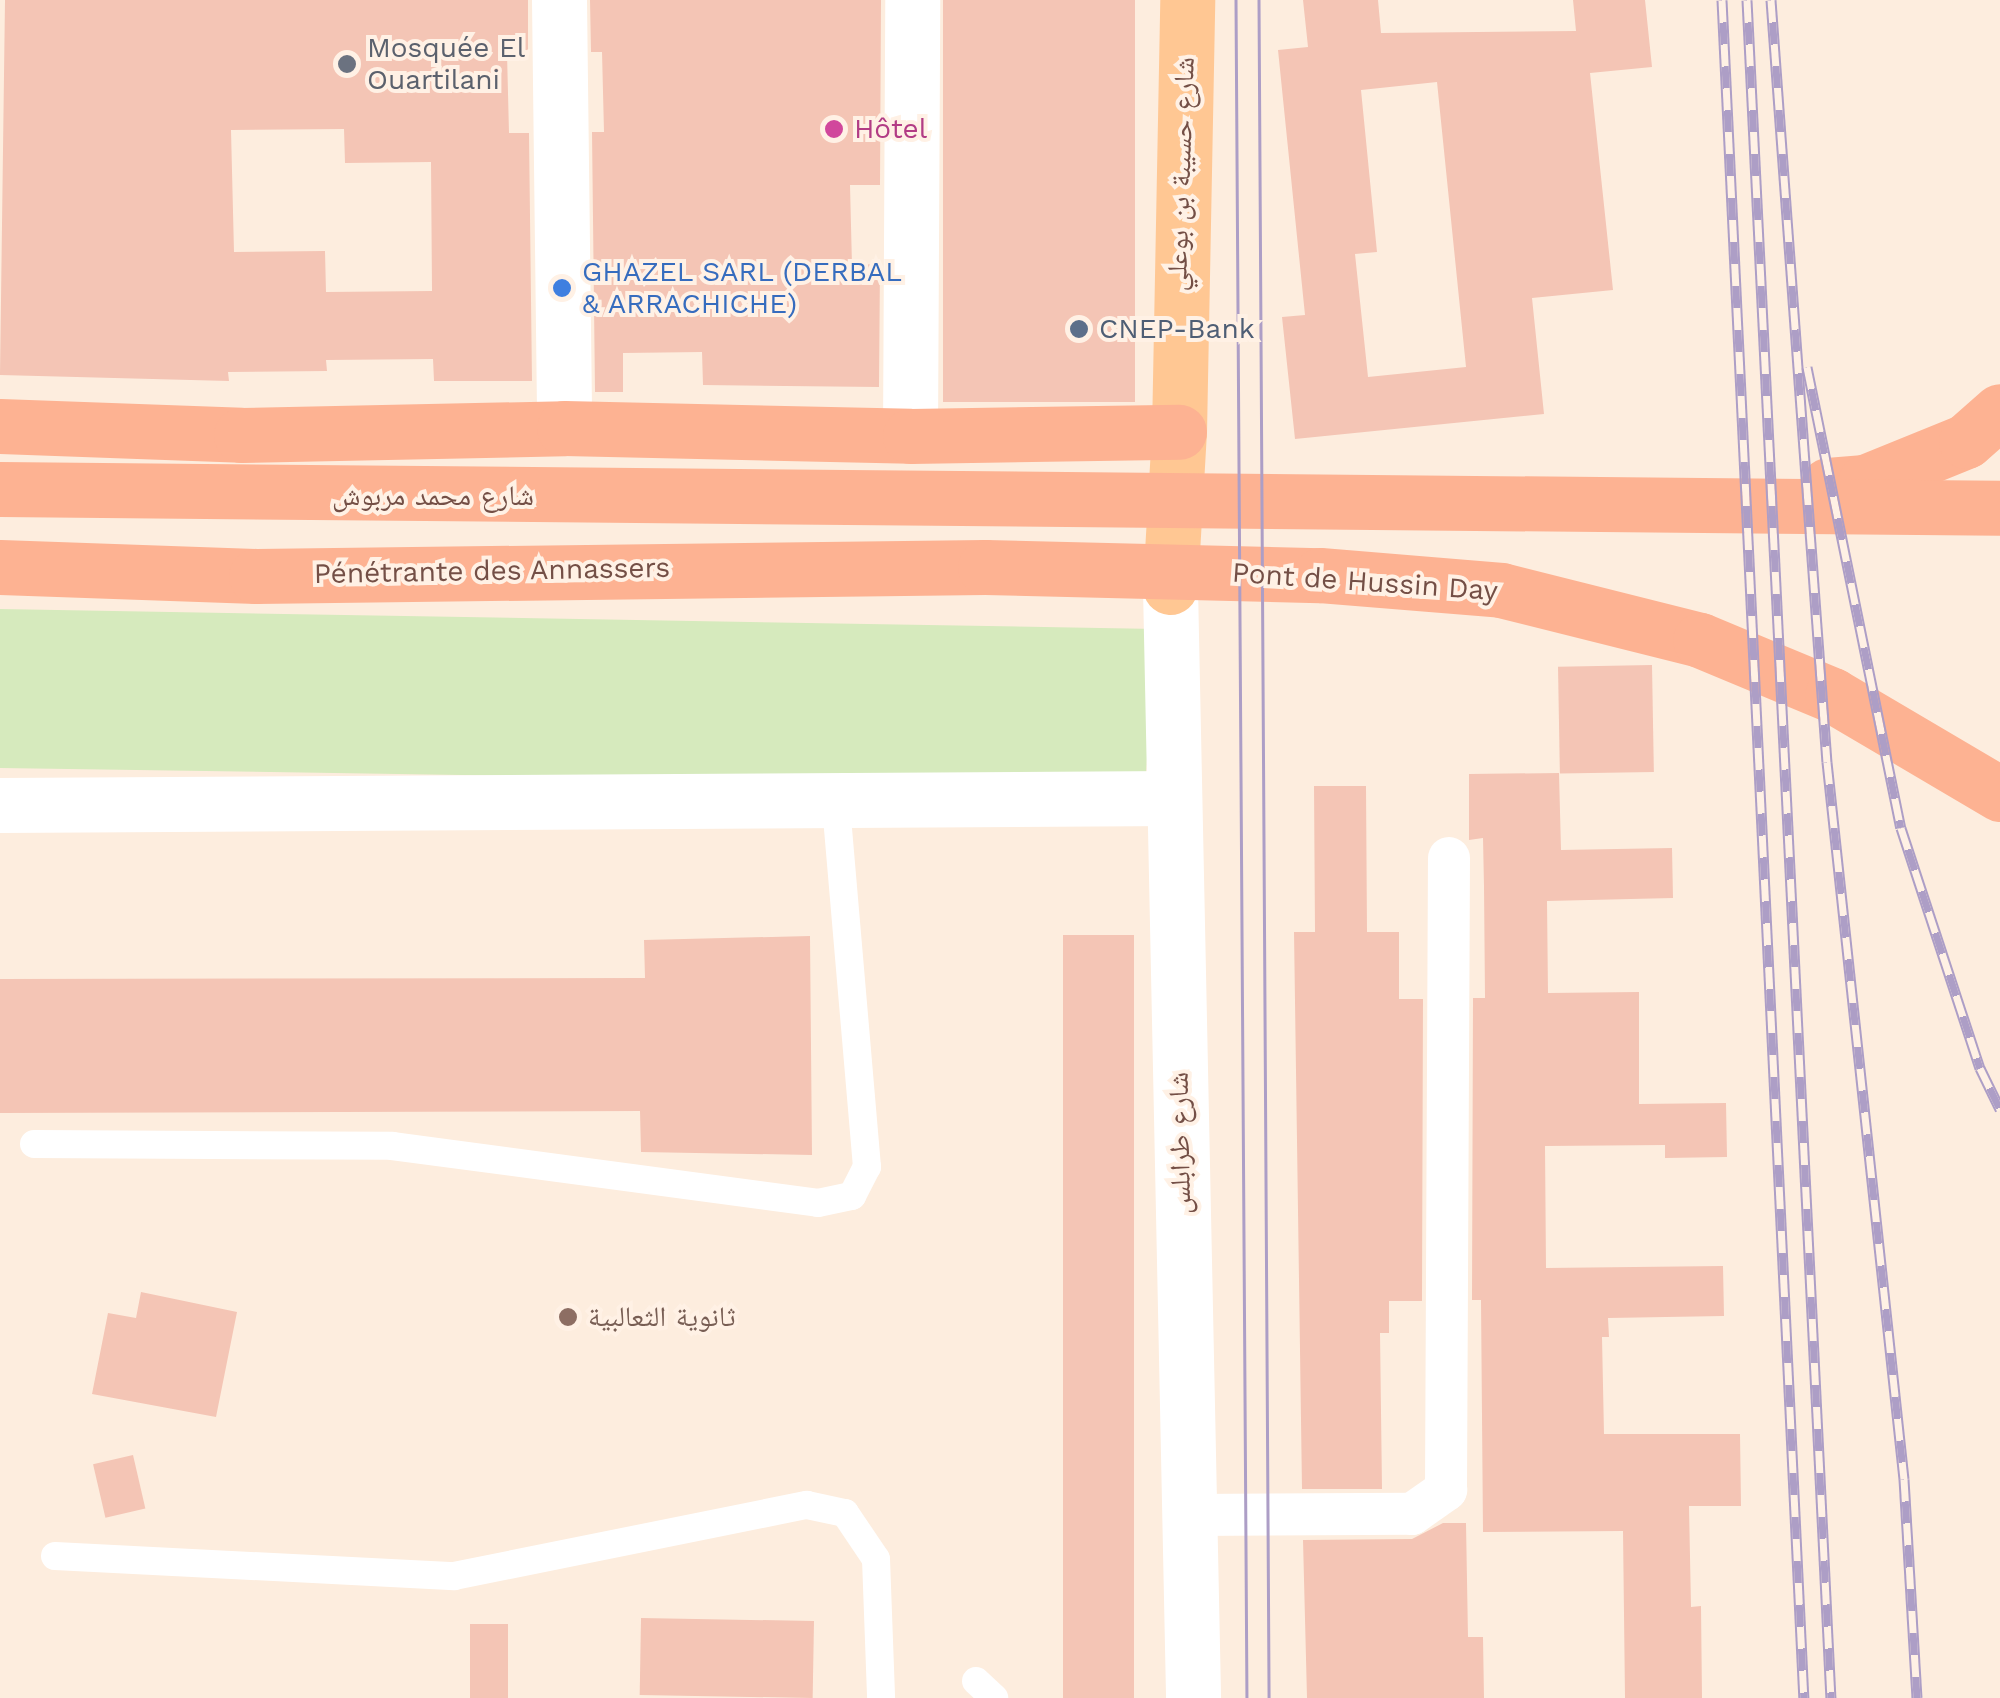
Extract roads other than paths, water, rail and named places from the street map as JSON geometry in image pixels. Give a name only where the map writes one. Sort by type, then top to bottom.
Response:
[{"type":"highway","points":[[1620,500],[1865,482],[1966,441],[2000,410]]},
{"type":"highway","points":[[0,426],[241,435],[564,428],[910,436],[1180,432]]},
{"type":"highway","name":"شارع محمد مربوش","points":[[0,489],[867,498],[1620,500]]},
{"type":"highway","points":[[1620,500],[2000,508]]},
{"type":"highway","name":"Pénétrante des Annassers","points":[[0,566],[256,576],[985,566]]},
{"type":"highway","name":"Pont de Hussin Day","points":[[985,566],[1320,575],[1501,590],[1700,640],[1750,660],[1832,695],[2000,794]]},
{"type":"main road","name":"شارع حسيبة بن بوعلي","points":[[1170,587],[1180,432],[1187,0]]},
{"type":"street","points":[[559,0],[564,428]]},
{"type":"street","points":[[910,436],[912,0]]},
{"type":"street","name":"شارع طرابلس","points":[[1170,587],[1193,1698]]},
{"type":"street","points":[[0,805],[835,797],[1174,798]]},
{"type":"street","points":[[1190,1515],[1412,1514],[1446,1490],[1449,858]]},
{"type":"lane","points":[[34,1144],[392,1146],[818,1203],[852,1196],[867,1167],[835,797]]},
{"type":"lane","points":[[55,1556],[454,1576],[807,1505],[844,1513],[876,1560],[882,1698]]},
{"type":"tram line","points":[[1236,0],[1247,1698]]},
{"type":"tram line","points":[[1259,0],[1269,1698]]},
{"type":"railway","points":[[1722,0],[1804,1698]]},
{"type":"railway","points":[[1747,0],[1831,1698]]},
{"type":"railway","points":[[1771,0],[1827,762],[1904,1479],[1917,1698]]},
{"type":"railway","points":[[1807,367],[1901,828],[1980,1068],[2000,1109]]},
{"type":"place","name":"Mosquée El Ouartilani","points":[[347,64]]},
{"type":"place","name":"Hôtel","points":[[834,129]]},
{"type":"place","name":"GHAZEL SARL (DERBAL & ARRACHICHE)","points":[[562,288]]},
{"type":"place","name":"CNEP-Bank","points":[[1079,329]]},
{"type":"place","name":"ثانوية الثعالبية","points":[[568,1317]]}]
